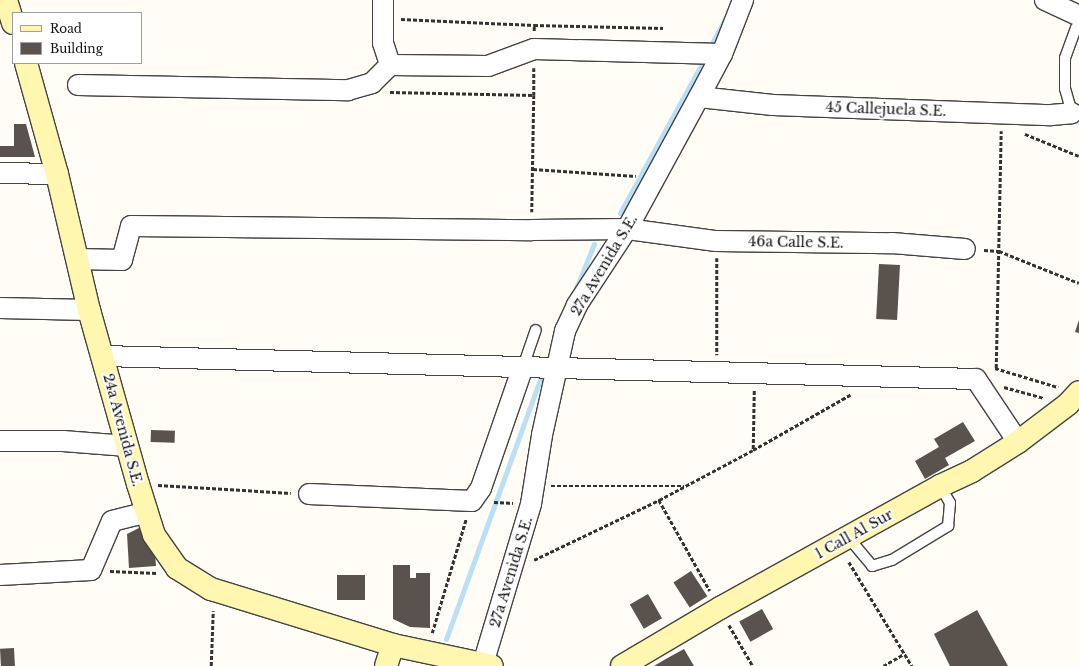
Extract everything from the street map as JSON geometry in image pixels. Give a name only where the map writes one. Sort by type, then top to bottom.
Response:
[{"type":"street","points":[[383,0],[383,43],[390,65]]},
{"type":"street","name":"27a Avenida S.E.","points":[[488,665],[512,570],[531,504],[534,486],[541,368],[565,331],[577,305],[624,229],[699,97],[717,53],[743,0]]},
{"type":"street","points":[[1045,0],[1079,16]]},
{"type":"street","points":[[78,85],[348,90],[372,83],[390,65],[488,66],[534,49],[717,53]]},
{"type":"street","name":"24a Avenida S.E.","points":[[26,64],[57,174],[89,310],[138,484],[154,535],[177,568],[211,589],[392,645],[427,651],[488,665]]},
{"type":"street","name":"45 Callejuela S.E.","points":[[699,97],[773,105],[1001,123],[1051,115],[1076,114]]},
{"type":"street","points":[[0,173],[57,174]]},
{"type":"street","name":"46a Calle S.E.","points":[[77,259],[122,260],[131,226],[532,230],[624,229],[716,241],[892,243],[965,249]]},
{"type":"street","points":[[0,308],[89,310]]},
{"type":"street","points":[[103,356],[976,380],[1018,442]]},
{"type":"street","points":[[309,494],[472,501],[541,368]]},
{"type":"street","name":"1 Call Al Sur","points":[[622,666],[720,608],[940,486],[972,472],[1018,442],[1075,396]]},
{"type":"street","points":[[0,441],[63,442],[127,446]]},
{"type":"street","points":[[0,575],[91,570],[112,521],[147,512]]},
{"type":"street","points":[[386,666],[392,645]]},
{"type":"lane","points":[[1076,114],[1065,89],[1065,58],[1076,28],[1079,26]]},
{"type":"lane","points":[[536,330],[541,368]]},
{"type":"lane","points":[[843,540],[872,566],[892,560],[948,526],[950,503],[940,486]]},
{"type":"path","points":[[396,18],[534,25]]},
{"type":"path","points":[[387,92],[534,95],[532,230]]},
{"type":"path","points":[[1001,123],[1007,133]]},
{"type":"path","points":[[1001,123],[996,368],[1075,396]]},
{"type":"path","points":[[1019,133],[1026,134],[1079,156]]},
{"type":"path","points":[[533,170],[624,176]]},
{"type":"path","points":[[716,241],[718,374]]},
{"type":"path","points":[[965,249],[999,250],[1079,283]]},
{"type":"path","points":[[753,450],[754,375]]},
{"type":"path","points":[[976,380],[1075,396]]},
{"type":"path","points":[[512,570],[659,500],[753,450],[854,393]]},
{"type":"path","points":[[138,484],[309,494]]},
{"type":"path","points":[[534,486],[685,486]]},
{"type":"path","points":[[659,500],[753,666]]},
{"type":"path","points":[[427,651],[472,501]]},
{"type":"path","points":[[843,540],[904,654],[912,666]]},
{"type":"path","points":[[91,570],[163,573]]},
{"type":"path","points":[[883,666],[904,654]]},
{"type":"building","points":[[14,124],[26,124],[35,157],[0,157],[0,146],[14,146]]},
{"type":"building","points":[[879,264],[900,265],[897,320],[876,319]]},
{"type":"building","points":[[1079,320],[1079,333],[1075,332]]},
{"type":"building","points":[[963,422],[975,441],[945,458],[949,465],[925,479],[915,461],[939,447],[934,439]]},
{"type":"building","points":[[151,430],[175,431],[175,443],[151,442]]},
{"type":"building","points":[[141,527],[155,553],[156,566],[129,568],[127,534]]},
{"type":"building","points":[[393,565],[410,565],[410,578],[416,578],[416,573],[430,573],[430,628],[410,627],[393,619]]},
{"type":"building","points":[[691,571],[707,596],[690,608],[673,582]]},
{"type":"building","points":[[337,575],[365,575],[365,600],[337,600]]},
{"type":"building","points":[[648,594],[662,618],[644,629],[630,604]]},
{"type":"building","points":[[762,609],[773,629],[750,642],[739,622]]},
{"type":"building","points":[[977,610],[1008,666],[950,666],[934,634]]},
{"type":"building","points":[[14,648],[15,666],[1,666],[0,649]]},
{"type":"building","points":[[684,649],[694,666],[654,666],[664,660]]},
{"type":"waterway","points":[[709,49],[725,19]]},
{"type":"waterway","points":[[620,213],[705,58]]},
{"type":"waterway","points":[[575,291],[594,244]]},
{"type":"waterway","points":[[446,639],[543,371]]}]
